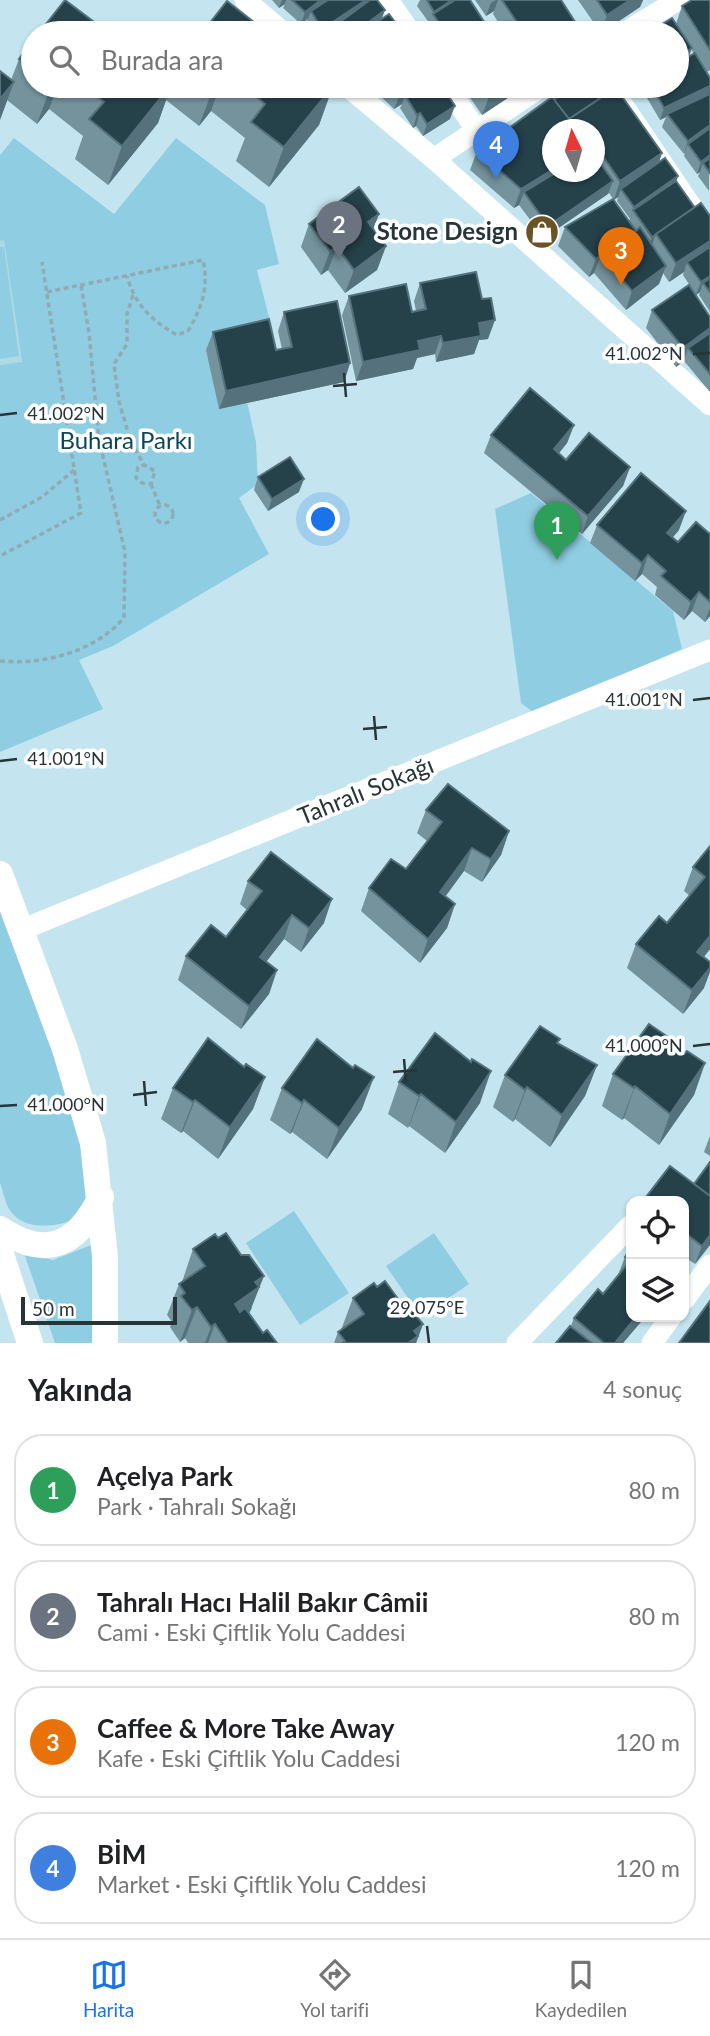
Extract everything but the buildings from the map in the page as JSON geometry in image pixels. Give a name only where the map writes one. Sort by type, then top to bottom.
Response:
[{"type":"main road","points":[[0,874],[69,1061],[93,1143],[101,1196],[105,1257],[105,1343]]},
{"type":"main road","points":[[0,1229],[19,1242],[38,1245],[65,1241],[87,1225],[101,1196]]},
{"type":"main road","points":[[0,1251],[30,1343]]},
{"type":"street","points":[[245,0],[270,21]]},
{"type":"street","points":[[388,0],[403,21]]},
{"type":"street","points":[[644,21],[678,0]]},
{"type":"street","points":[[360,98],[434,159],[710,405]]},
{"type":"street","points":[[454,98],[476,129]]},
{"type":"street","points":[[434,159],[524,98]]},
{"type":"street","points":[[618,98],[710,234]]},
{"type":"street","name":"Tahralı Sokağı","points":[[21,930],[710,650]]},
{"type":"street","points":[[517,1343],[626,1230]]},
{"type":"street","points":[[689,1289],[698,1270]]},
{"type":"street","points":[[652,1343],[667,1322]]},
{"type":"path","points":[[47,292],[203,260],[207,279],[202,307],[188,331],[177,335],[152,320],[133,295],[127,276]]},
{"type":"path","points":[[2,555],[81,513],[42,262]]},
{"type":"path","points":[[0,661],[31,664],[66,654],[109,635],[124,618],[125,552],[99,439],[89,333],[81,285]]},
{"type":"path","points":[[133,295],[127,314],[127,344],[114,364],[119,402],[131,442],[144,464],[155,471],[150,484],[160,506],[156,516],[161,522],[172,519],[173,510],[169,506],[160,506]]},
{"type":"path","points":[[144,464],[138,467],[136,478],[142,483],[150,484]]},
{"type":"path","points":[[0,520],[42,497],[74,470]]},
{"type":"shaded area","points":[[4,240],[22,363],[0,365],[0,241]]},
{"type":"green space","name":"Buhara Parkı","points":[[14,138],[114,214],[176,138],[265,205],[279,264],[257,270],[270,321],[231,330],[256,442],[258,484],[239,498],[269,554],[113,646],[79,660],[103,709],[0,752],[0,365],[22,362],[4,240],[0,241],[0,155]]},
{"type":"green space","points":[[0,247],[4,247],[19,356],[0,359]]},
{"type":"green space","points":[[531,493],[673,611],[682,649],[534,713],[521,703],[495,509]]},
{"type":"green space","points":[[0,911],[54,1049],[94,1185],[76,1219],[59,1224],[40,1226],[15,1216],[8,1206],[0,1183]]},
{"type":"green space","points":[[294,1211],[349,1293],[300,1325],[246,1243]]},
{"type":"green space","points":[[434,1233],[469,1284],[421,1317],[386,1266]]},
{"type":"green space","points":[[99,1242],[98,1343],[55,1343],[24,1253],[53,1260]]},
{"type":"place","name":"BİM","points":[[496,179]]},
{"type":"place","name":"Stone Design","points":[[542,232]]},
{"type":"place","name":"Tahralı Hacı Halil Bakır Câmii","points":[[339,259]]},
{"type":"place","name":"Caffee & More Take Away","points":[[621,285]]},
{"type":"place","name":"Açelya Park","points":[[557,560]]}]
